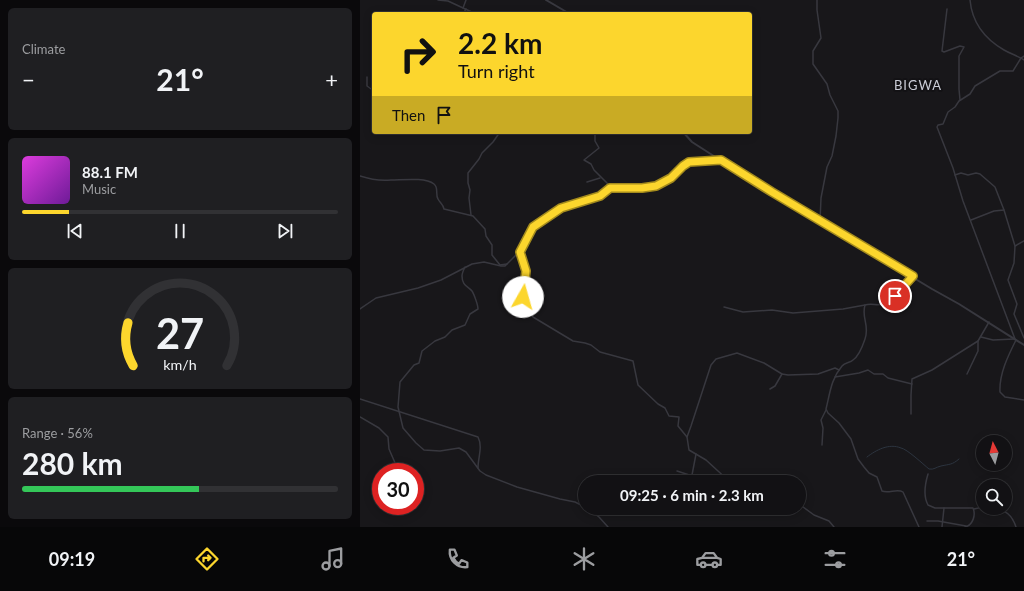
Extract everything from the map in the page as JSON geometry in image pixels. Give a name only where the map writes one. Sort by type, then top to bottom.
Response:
[{"type":"street","points":[[438,0],[448,1],[472,12]]},
{"type":"street","points":[[463,8],[466,0]]},
{"type":"street","points":[[546,0],[567,12]]},
{"type":"street","points":[[817,0],[821,38],[813,51],[813,64],[827,84],[829,93],[838,111],[836,136],[832,156],[827,167],[821,198],[820,221]]},
{"type":"street","points":[[970,0],[973,16],[982,31],[1003,50],[1024,60]]},
{"type":"street","points":[[947,9],[941,49],[944,52],[957,47],[964,47],[958,58],[958,89],[960,100]]},
{"type":"street","points":[[1024,56],[1021,58],[1013,71],[1000,71],[977,85],[970,94],[960,100],[955,107],[948,112],[942,124],[938,125],[937,127],[955,175],[958,188],[1015,339],[1003,370],[1000,392],[1005,397],[1024,400]]},
{"type":"street","points":[[367,77],[367,86],[372,90]]},
{"type":"street","points":[[471,215],[468,173],[479,160],[482,152],[494,142],[499,134]]},
{"type":"street","points":[[595,134],[595,141],[599,148],[584,159],[591,164],[593,169],[606,181],[610,188]]},
{"type":"street","points":[[687,136],[692,142],[721,160],[989,322],[1024,345]]},
{"type":"street","points":[[360,309],[376,298],[418,288],[441,280],[465,267],[481,262],[501,266],[507,264],[520,252],[530,231],[540,222],[561,208],[600,196],[610,188],[642,188],[656,186],[671,178],[689,162],[721,160]]},
{"type":"street","points":[[955,175],[961,173],[968,175],[976,173],[980,174],[995,187],[1016,246],[1014,263],[1008,280],[1017,304],[1014,314],[1024,338]]},
{"type":"street","points":[[360,176],[369,179],[422,180],[432,183],[436,188],[438,199],[445,210],[471,215],[485,229],[486,236],[492,245],[492,255],[498,264],[507,264]]},
{"type":"street","points":[[587,182],[596,178],[601,178]]},
{"type":"street","points":[[971,220],[994,211],[1004,210]]},
{"type":"street","points":[[1016,246],[1024,241]]},
{"type":"street","points":[[520,252],[526,271],[522,295],[533,317],[573,341],[585,343],[591,345],[600,352],[633,361],[638,385],[658,404],[665,408],[669,416],[678,417],[679,428],[687,436]]},
{"type":"street","points":[[465,267],[462,276],[464,284],[472,292],[478,304],[478,309],[470,314],[465,325],[452,330],[445,337],[435,341],[422,351],[419,363],[414,365],[400,382],[399,412],[404,430],[424,450],[440,451],[459,448],[466,452],[482,472],[497,479],[578,503]]},
{"type":"street","points":[[724,307],[743,312],[772,310],[794,313],[843,309],[865,305],[881,305],[905,287],[913,276]]},
{"type":"street","points":[[822,445],[823,428],[821,420],[826,410],[829,399],[829,391],[834,377],[845,363],[854,359],[865,339],[868,328],[864,317],[865,305]]},
{"type":"street","points":[[912,414],[911,395],[913,378],[932,370],[978,341],[989,322]]},
{"type":"street","points":[[981,337],[993,340],[1015,339]]},
{"type":"street","points":[[967,374],[978,351],[978,341]]},
{"type":"street","points":[[722,475],[707,461],[688,449],[687,436],[714,360],[738,353],[768,365],[782,374],[818,374],[835,368],[839,370]]},
{"type":"street","points":[[834,377],[860,374],[868,370],[874,374],[883,374],[888,378],[905,381],[912,384]]},
{"type":"street","points":[[770,389],[775,386],[782,374]]},
{"type":"street","points":[[360,399],[478,437],[480,442],[478,468]]},
{"type":"street","points":[[826,410],[850,437],[858,459],[869,473],[877,477],[882,491],[900,490],[903,492],[919,527]]},
{"type":"street","points":[[360,417],[379,428],[388,437],[396,463]]},
{"type":"street","points":[[677,471],[692,475],[696,454]]},
{"type":"street","points":[[927,520],[966,527],[972,523],[974,509],[932,507],[926,502],[925,484],[928,474]]},
{"type":"street","points":[[942,527],[944,508]]},
{"type":"street","points":[[806,509],[815,515],[829,521],[834,527]]},
{"type":"street","points":[[596,515],[608,527]]},
{"type":"street","points":[[1009,515],[1016,527]]},
{"type":"waterway","points":[[867,457],[874,452],[892,446],[904,449],[929,469],[951,464],[959,459]]},
{"type":"district","name":"BIGWA","points":[[918,85]]},
{"type":"route","points":[[523,297],[522,295],[526,268],[520,252],[530,231],[540,222],[564,206],[600,196],[610,188],[621,189],[656,186],[671,178],[689,162],[721,160],[913,276],[905,287],[895,296]]}]
